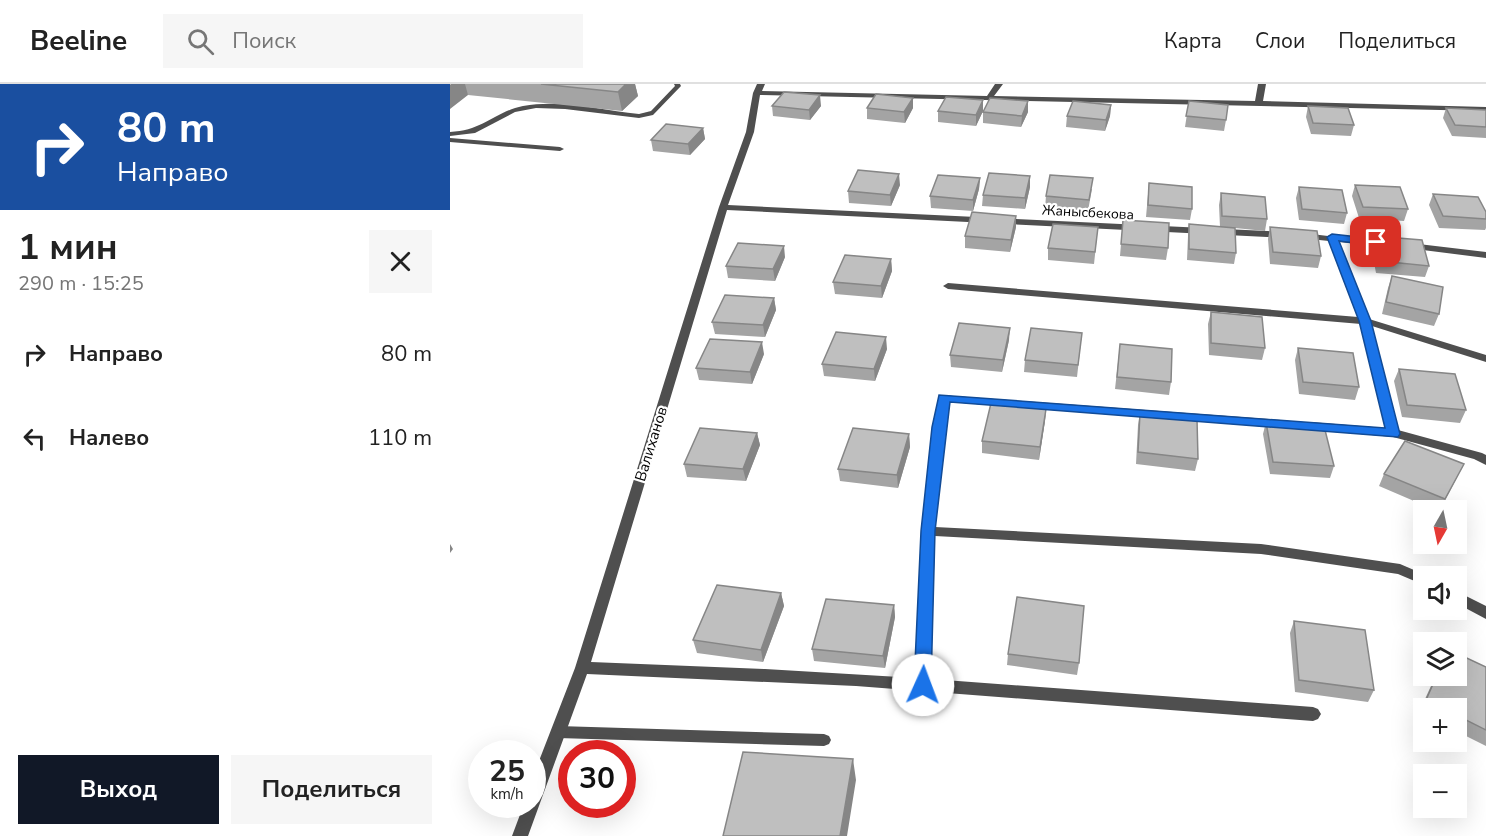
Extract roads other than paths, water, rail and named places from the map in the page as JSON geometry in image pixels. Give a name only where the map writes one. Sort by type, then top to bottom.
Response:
[{"type":"street","points":[[988,99],[999,84]]},
{"type":"street","points":[[1259,102],[1262,84]]},
{"type":"street","points":[[759,88],[988,99],[1259,102],[1486,109]]},
{"type":"street","name":"Валиханов","points":[[546,765],[582,668],[723,207],[750,132],[759,88]]},
{"type":"street","points":[[450,140],[560,149]]},
{"type":"street","name":"Жанысбекова","points":[[723,207],[1332,237],[1486,255]]},
{"type":"street","points":[[1332,237],[1365,321],[1393,434]]},
{"type":"street","points":[[948,286],[1365,321],[1486,359]]},
{"type":"street","points":[[923,685],[928,531],[944,398],[1393,434],[1478,456],[1486,461]]},
{"type":"street","points":[[928,531],[1261,549],[1400,569],[1413,575]]},
{"type":"street","points":[[1467,602],[1486,613]]},
{"type":"street","points":[[582,668],[688,670],[1313,714]]},
{"type":"street","name":"Валиханов","points":[[520,836],[527,818]]},
{"type":"lane","points":[[450,134],[479,130],[508,112],[523,108],[550,106],[643,116],[653,113],[678,86],[677,84]]},
{"type":"lane","points":[[558,732],[824,740]]}]
